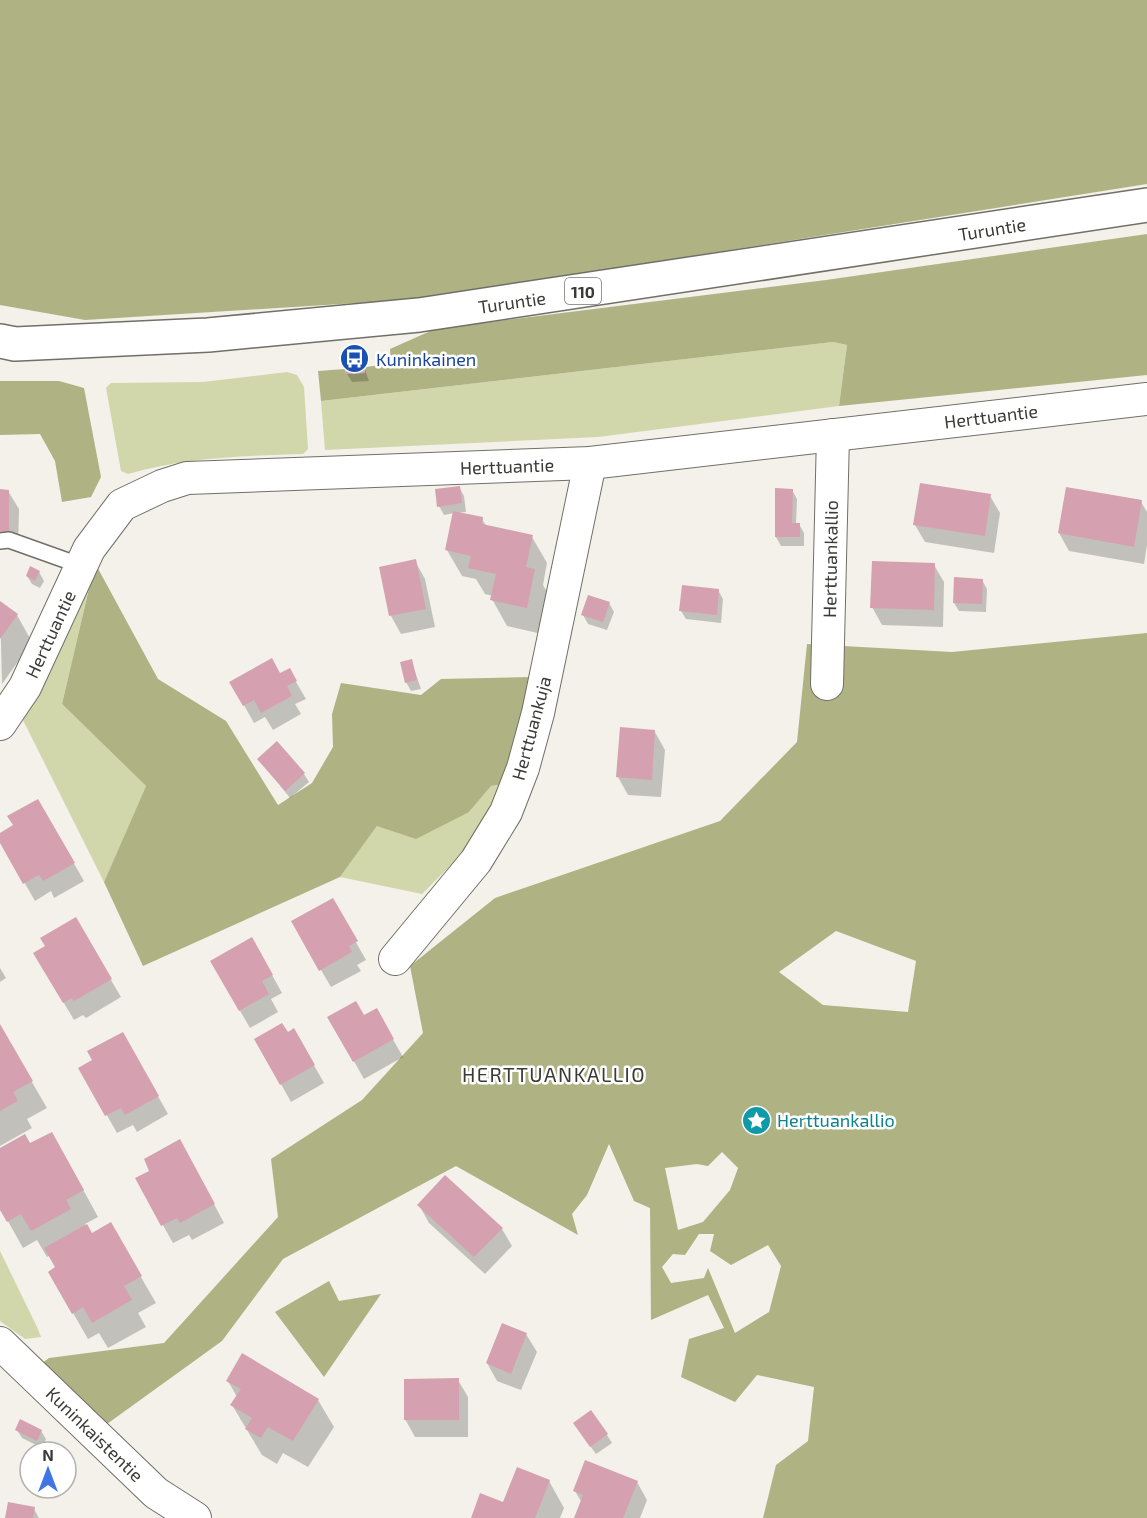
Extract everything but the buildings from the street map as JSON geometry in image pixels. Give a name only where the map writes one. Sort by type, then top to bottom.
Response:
[{"type":"main road","name":"Turuntie","points":[[5,344],[208,335],[418,315],[1147,206]]},
{"type":"street","name":"Herttuantie","points":[[0,724],[25,687],[89,549],[122,505],[162,486],[187,478],[590,463],[1147,399]]},
{"type":"street","name":"Herttuankallio","points":[[827,684],[833,435]]},
{"type":"street","name":"Herttuankuja","points":[[395,959],[476,861],[507,812],[523,768],[538,713],[590,463]]},
{"type":"street","name":"Kuninkaistentie","points":[[0,1344],[156,1493],[195,1518]]},
{"type":"lane","points":[[0,541],[9,540],[82,566]]},
{"type":"green space","points":[[0,0],[1147,0],[1147,184],[421,299],[85,320],[0,305]]},
{"type":"green space","points":[[1147,234],[1147,375],[839,406],[847,345],[833,342],[321,401],[318,371],[345,369],[346,374],[365,373],[365,367],[391,364],[390,349],[435,329],[826,280]]},
{"type":"green space","points":[[833,342],[847,345],[839,406],[598,437],[325,450],[321,401]]},
{"type":"green space","points":[[287,372],[297,375],[304,387],[308,449],[303,454],[215,458],[171,464],[128,474],[121,471],[106,388],[111,383],[203,382]]},
{"type":"green space","points":[[0,381],[59,381],[84,388],[101,477],[91,497],[62,502],[55,461],[40,434],[0,435]]},
{"type":"green space","points":[[95,563],[62,704],[146,786],[104,882],[21,716]]},
{"type":"green space","points":[[95,563],[158,679],[226,721],[278,805],[312,783],[333,747],[332,714],[341,683],[421,695],[441,679],[531,677],[509,783],[491,786],[469,812],[416,839],[377,826],[340,877],[143,966],[104,882],[146,786],[62,704]]},
{"type":"green space","points":[[1147,633],[1147,1518],[763,1518],[776,1465],[808,1441],[814,1387],[757,1375],[735,1402],[681,1377],[689,1339],[724,1328],[708,1295],[651,1320],[650,1208],[634,1201],[609,1144],[587,1195],[572,1214],[578,1235],[456,1166],[283,1259],[222,1341],[100,1429],[34,1369],[49,1358],[164,1343],[278,1217],[271,1159],[362,1100],[423,1033],[410,966],[495,898],[720,821],[797,742],[807,644],[952,652]],"holes":[[[836,931],[916,961],[908,1012],[823,1005],[779,972]],[[722,1152],[738,1168],[730,1190],[703,1222],[678,1230],[665,1168],[697,1164],[708,1166]],[[699,1234],[714,1234],[710,1251],[731,1265],[768,1245],[781,1266],[769,1312],[735,1333],[708,1268],[704,1278],[671,1283],[662,1267],[673,1254],[685,1255]]]},
{"type":"green space","points":[[509,783],[469,847],[422,894],[340,877],[377,826],[469,812],[491,786]]},
{"type":"green space","points":[[0,1251],[41,1337],[25,1339],[0,1321]]},
{"type":"green space","points":[[329,1281],[339,1301],[381,1294],[324,1377],[275,1312]]},
{"type":"place","name":"Kuninkainen","points":[[355,359]]},
{"type":"place","name":"Herttuankallio","points":[[756,1120]]},
{"type":"district","name":"HERTTUANKALLIO","points":[[554,1074]]}]
